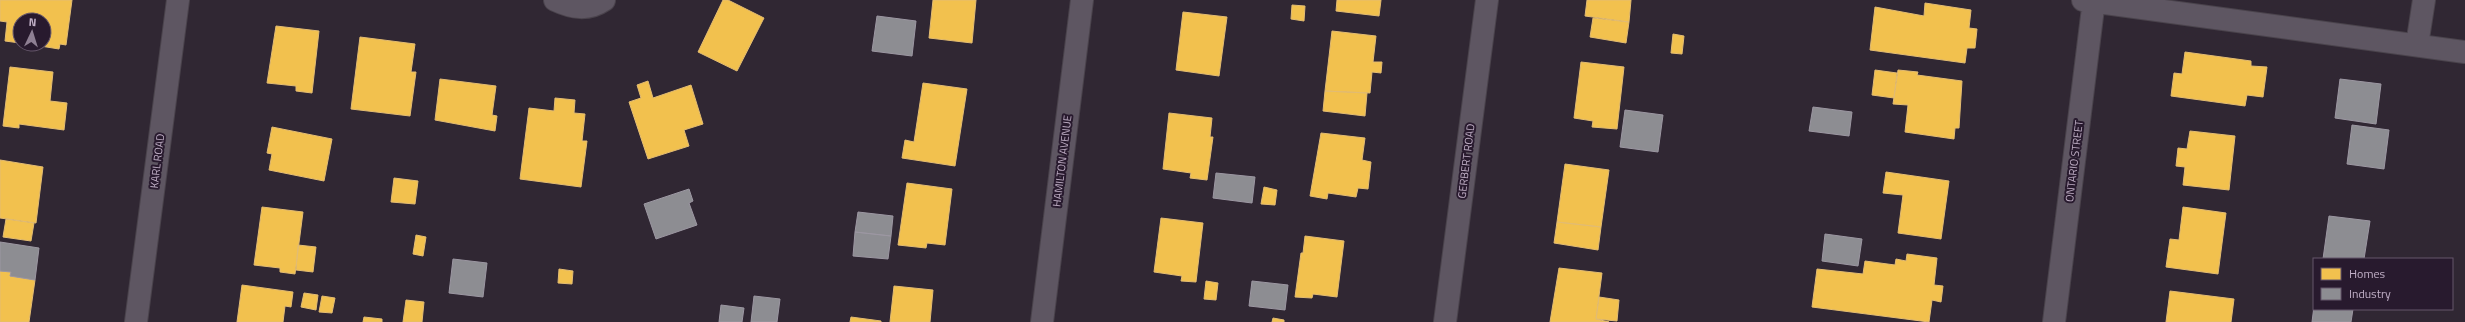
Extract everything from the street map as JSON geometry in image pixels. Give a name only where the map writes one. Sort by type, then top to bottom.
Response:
[{"type":"street","name":"KARL ROAD","points":[[136,322],[178,0]]},
{"type":"street","points":[[555,0],[568,6],[582,8],[597,5],[604,0]]},
{"type":"street","name":"HAMILTON AVENUE","points":[[1042,322],[1082,0]]},
{"type":"street","name":"GERBERT ROAD","points":[[1445,322],[1487,0]]},
{"type":"street","points":[[2418,45],[2424,0]]},
{"type":"street","points":[[2090,1],[2465,52]]},
{"type":"street","name":"ONTARIO STREET","points":[[2054,322],[2090,1]]},
{"type":"building: Homes","points":[[0,0],[72,0],[66,45],[60,44],[59,49],[52,48],[52,12],[12,12],[12,42],[5,41],[7,22],[0,21]]},
{"type":"building: Homes","points":[[723,0],[728,0],[764,18],[737,71],[698,52]]},
{"type":"building: Homes","points":[[933,0],[976,0],[972,43],[929,38]]},
{"type":"building: Homes","points":[[1337,0],[1381,0],[1379,16],[1336,11]]},
{"type":"building: Homes","points":[[1587,0],[1631,0],[1629,22],[1585,16]]},
{"type":"building: Homes","points":[[1925,3],[1971,10],[1969,28],[1977,29],[1975,48],[1967,48],[1965,63],[1870,50],[1875,7],[1924,16]]},
{"type":"building: Homes","points":[[1292,5],[1305,6],[1304,21],[1291,19]]},
{"type":"building: Homes","points":[[1183,12],[1227,17],[1219,76],[1176,70]]},
{"type":"building: Homes","points":[[1593,18],[1629,22],[1626,43],[1590,37]]},
{"type":"building: Homes","points":[[276,26],[319,31],[312,93],[296,91],[296,86],[267,83]]},
{"type":"building: Homes","points":[[1332,31],[1376,36],[1373,62],[1382,62],[1381,73],[1372,72],[1370,93],[1325,91]]},
{"type":"building: Homes","points":[[1673,34],[1684,36],[1682,54],[1671,53]]},
{"type":"building: Homes","points":[[360,37],[415,44],[411,72],[416,72],[410,116],[351,109]]},
{"type":"building: Homes","points":[[2185,52],[2251,61],[2251,66],[2267,67],[2263,97],[2247,95],[2245,106],[2171,96],[2174,73],[2182,74]]},
{"type":"building: Homes","points":[[1581,62],[1624,67],[1617,129],[1592,127],[1593,121],[1574,118]]},
{"type":"building: Homes","points":[[10,67],[53,72],[50,101],[67,103],[64,130],[19,124],[19,128],[3,126]]},
{"type":"building: Homes","points":[[1875,70],[1897,73],[1894,98],[1872,95]]},
{"type":"building: Homes","points":[[1898,70],[1918,72],[1917,75],[1962,81],[1959,128],[1955,128],[1954,139],[1905,132],[1908,105],[1893,104]]},
{"type":"building: Homes","points":[[440,79],[496,86],[492,115],[497,116],[495,131],[435,120]]},
{"type":"building: Homes","points":[[648,81],[653,98],[691,85],[703,124],[684,130],[689,146],[648,159],[629,102],[641,98],[637,85]]},
{"type":"building: Homes","points":[[923,83],[967,89],[955,166],[902,158],[905,140],[914,142]]},
{"type":"building: Homes","points":[[1325,91],[1367,93],[1365,116],[1323,111]]},
{"type":"building: Homes","points":[[555,98],[575,100],[574,113],[585,114],[582,141],[587,141],[581,187],[520,179],[529,108],[554,111]]},
{"type":"building: Homes","points":[[1169,113],[1212,118],[1210,137],[1213,137],[1207,180],[1190,178],[1191,173],[1163,169]]},
{"type":"building: Homes","points":[[272,127],[332,139],[324,181],[269,170],[272,154],[267,153]]},
{"type":"building: Homes","points":[[2190,131],[2235,136],[2229,190],[2183,185],[2185,167],[2176,166],[2178,148],[2187,149]]},
{"type":"building: Homes","points":[[1321,133],[1365,138],[1362,160],[1371,162],[1368,189],[1358,188],[1356,197],[1328,193],[1327,199],[1310,196]]},
{"type":"building: Homes","points":[[0,160],[43,167],[36,223],[0,218]]},
{"type":"building: Homes","points":[[1565,164],[1609,170],[1601,227],[1557,222]]},
{"type":"building: Homes","points":[[1886,172],[1949,181],[1941,239],[1898,233],[1903,195],[1883,193]]},
{"type":"building: Homes","points":[[394,178],[418,181],[415,204],[391,202]]},
{"type":"building: Homes","points":[[907,183],[952,189],[945,245],[927,243],[926,248],[898,245]]},
{"type":"building: Homes","points":[[1264,187],[1277,190],[1275,205],[1261,204]]},
{"type":"building: Homes","points":[[262,207],[303,212],[295,274],[280,272],[280,268],[254,265]]},
{"type":"building: Homes","points":[[2183,207],[2226,213],[2218,274],[2166,267],[2170,239],[2179,240]]},
{"type":"building: Homes","points":[[1161,218],[1203,223],[1196,282],[1181,281],[1182,276],[1154,272]]},
{"type":"building: Homes","points":[[6,219],[34,223],[31,241],[3,237]]},
{"type":"building: Homes","points":[[1557,222],[1601,227],[1598,250],[1554,243]]},
{"type":"building: Homes","points":[[416,235],[426,237],[423,256],[413,254]]},
{"type":"building: Homes","points":[[1305,236],[1344,241],[1337,297],[1313,294],[1312,298],[1295,297]]},
{"type":"building: Homes","points":[[298,245],[316,247],[313,272],[296,270]]},
{"type":"building: Homes","points":[[1907,254],[1937,258],[1934,285],[1943,286],[1941,302],[1932,300],[1929,322],[1812,307],[1817,269],[1863,274],[1865,261],[1895,265],[1896,259],[1906,261]]},
{"type":"building: Homes","points":[[1559,268],[1602,273],[1596,319],[1609,322],[1550,322]]},
{"type":"building: Homes","points":[[559,269],[573,271],[572,284],[558,283]]},
{"type":"building: Homes","points":[[0,271],[11,272],[10,276],[35,280],[29,322],[0,322]]},
{"type":"building: Homes","points":[[1206,281],[1218,283],[1216,300],[1204,299]]},
{"type":"building: Homes","points":[[242,285],[293,292],[291,307],[285,306],[283,322],[237,322]]},
{"type":"building: Homes","points":[[894,286],[933,290],[930,322],[890,322]]},
{"type":"building: Homes","points":[[2170,291],[2234,299],[2231,322],[2166,322]]},
{"type":"building: Homes","points":[[304,293],[318,295],[316,310],[301,307]]},
{"type":"building: Homes","points":[[322,296],[335,298],[332,313],[319,312]]},
{"type":"building: Homes","points":[[1599,297],[1619,300],[1617,321],[1596,319]]},
{"type":"building: Homes","points":[[406,300],[424,302],[422,322],[403,322]]},
{"type":"building: Homes","points":[[364,317],[382,319],[382,322],[363,322]]},
{"type":"building: Homes","points":[[851,317],[881,321],[881,322],[850,322]]},
{"type":"building: Homes","points":[[1273,318],[1284,320],[1284,322],[1272,322]]},
{"type":"building: Industry","points":[[877,16],[916,21],[912,56],[872,51]]},
{"type":"building: Industry","points":[[2340,79],[2381,84],[2376,124],[2335,118]]},
{"type":"building: Industry","points":[[1813,107],[1852,112],[1849,136],[1809,131]]},
{"type":"building: Industry","points":[[1625,110],[1663,115],[1658,152],[1620,147]]},
{"type":"building: Industry","points":[[2352,125],[2389,130],[2384,169],[2347,164]]},
{"type":"building: Industry","points":[[1216,173],[1255,177],[1252,203],[1213,198]]},
{"type":"building: Industry","points":[[689,189],[693,201],[689,203],[697,225],[656,239],[644,204]]},
{"type":"building: Industry","points":[[858,212],[893,216],[891,236],[855,232]]},
{"type":"building: Industry","points":[[2329,216],[2370,221],[2364,258],[2323,258]]},
{"type":"building: Industry","points":[[855,232],[891,236],[888,259],[853,256]]},
{"type":"building: Industry","points":[[1825,234],[1862,239],[1858,266],[1822,261]]},
{"type":"building: Industry","points":[[0,242],[39,248],[35,280],[10,276],[11,272],[0,271]]},
{"type":"building: Industry","points":[[453,259],[487,263],[483,297],[449,293]]},
{"type":"building: Industry","points":[[1252,281],[1288,285],[1285,310],[1249,306]]},
{"type":"building: Industry","points":[[754,296],[780,299],[777,322],[751,322]]},
{"type":"building: Industry","points":[[721,305],[744,308],[742,322],[719,322]]},
{"type":"building: Industry","points":[[2314,310],[2353,310],[2351,322],[2312,322]]}]
